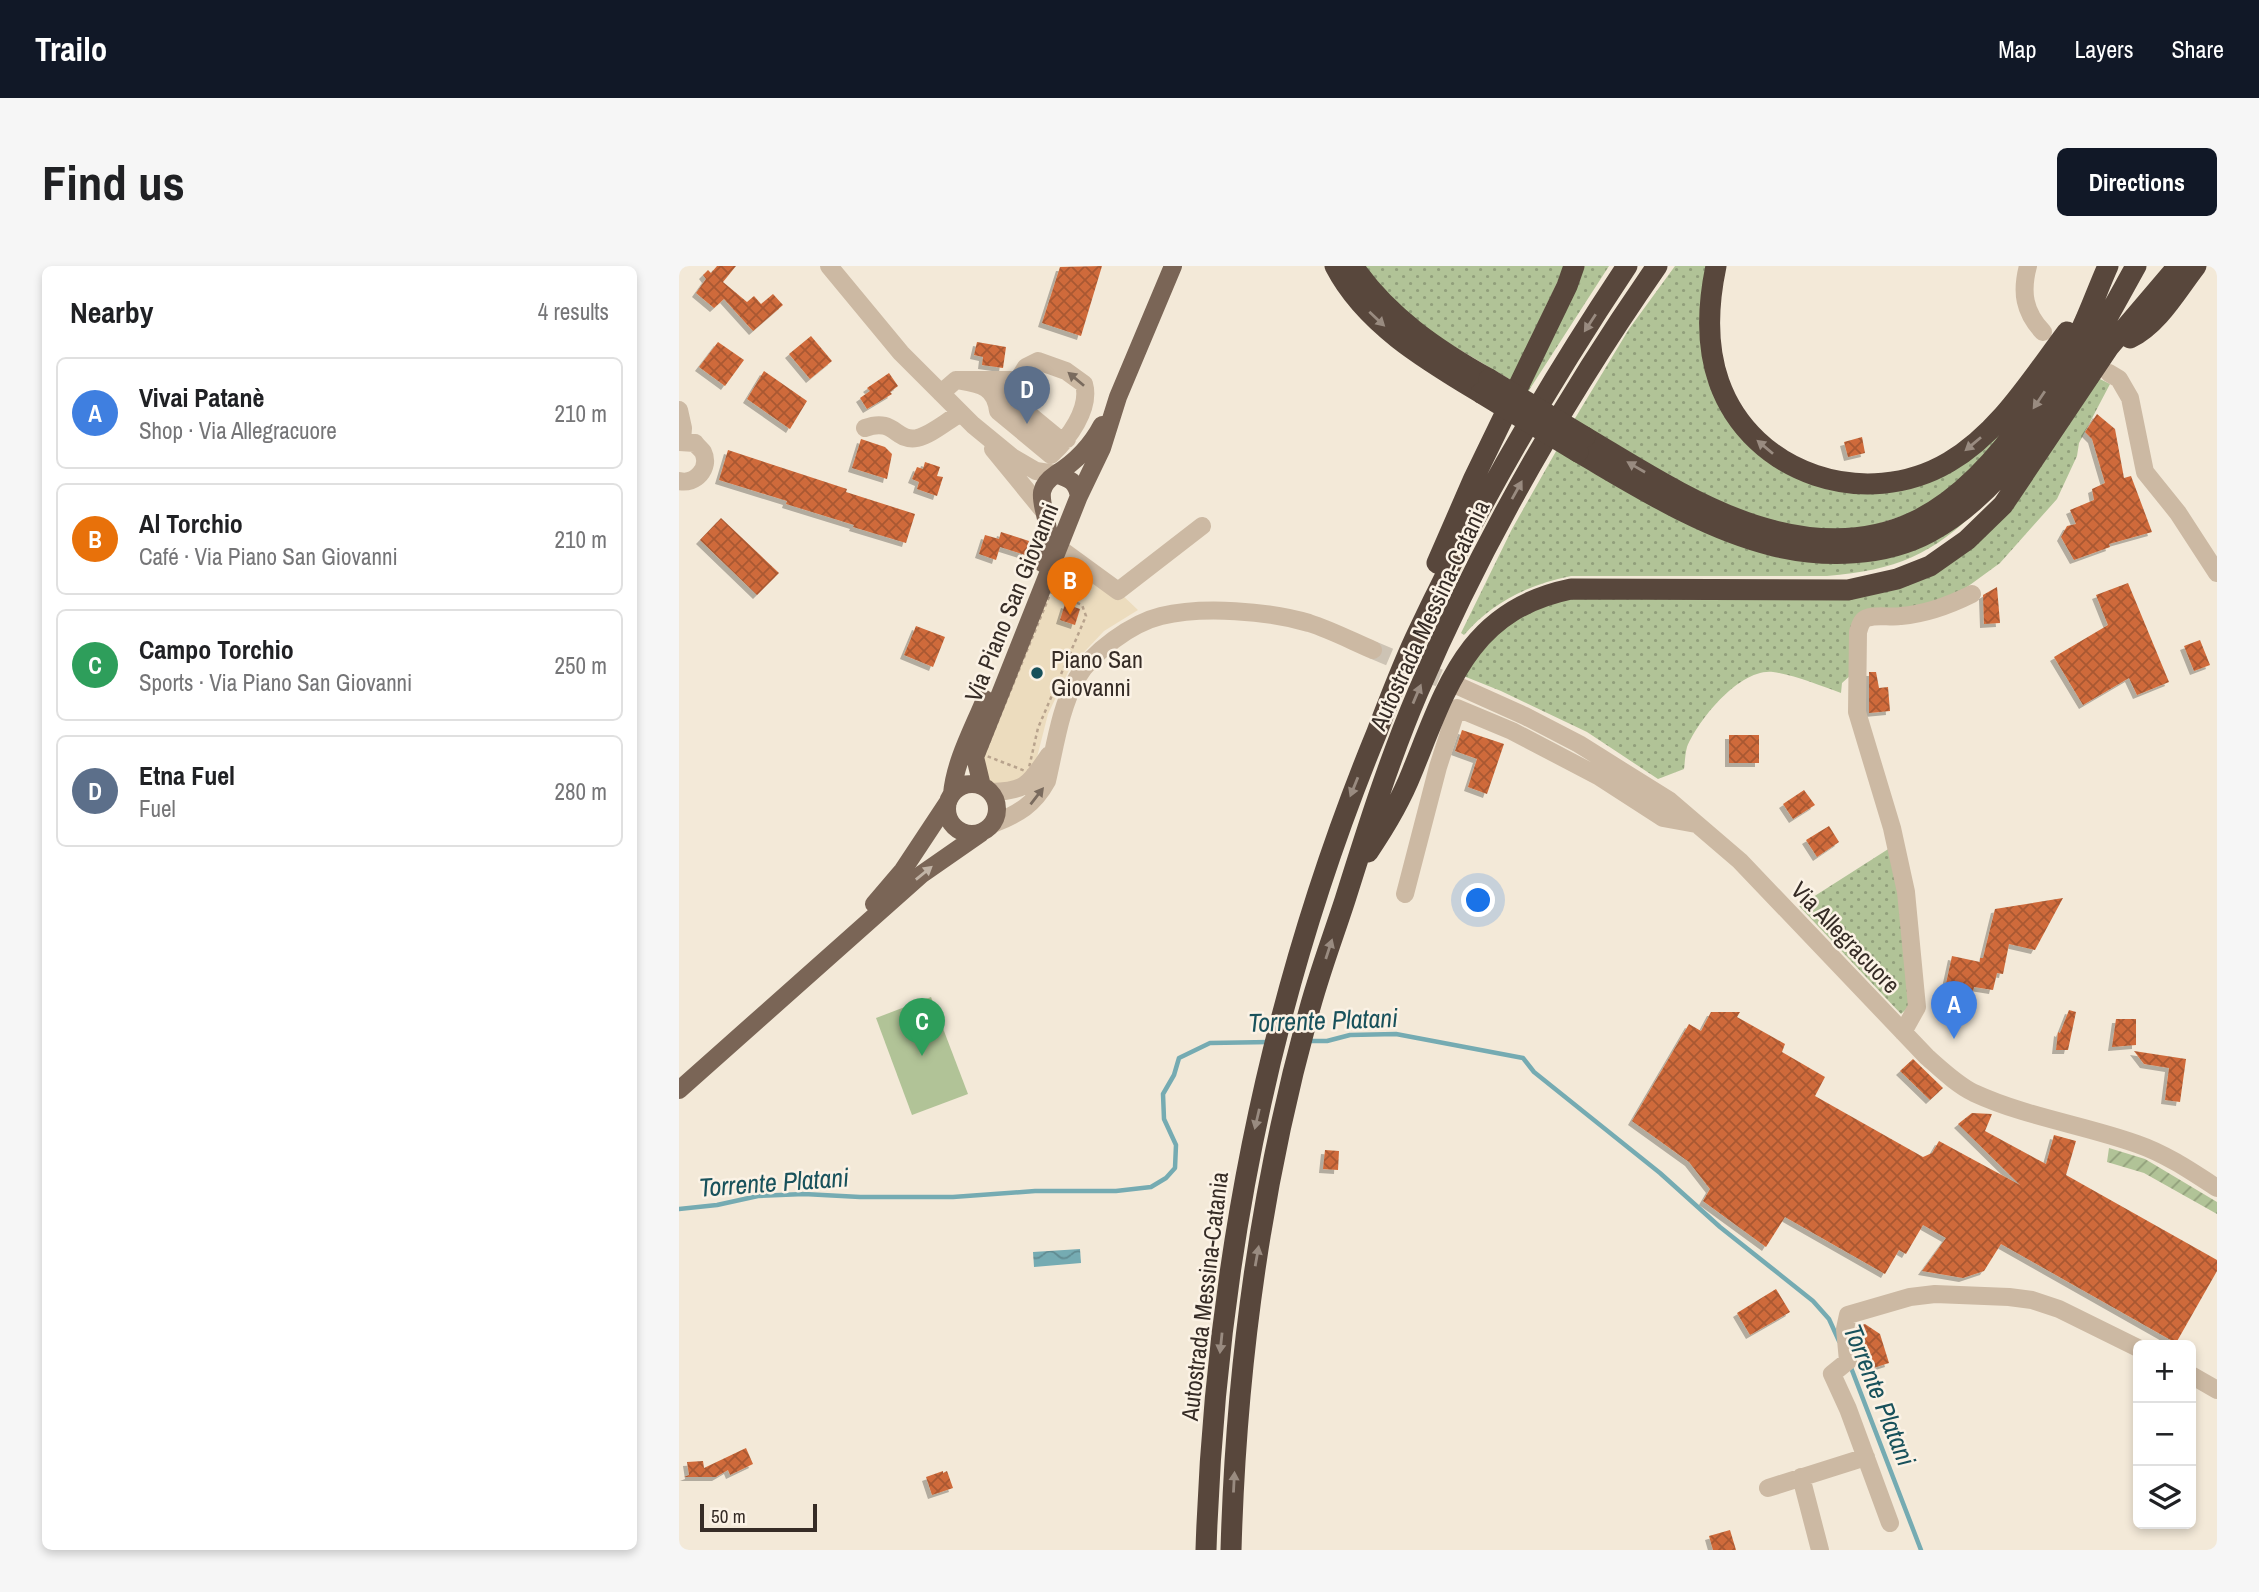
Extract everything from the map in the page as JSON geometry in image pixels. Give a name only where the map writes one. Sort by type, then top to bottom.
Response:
[{"type":"highway","points":[[1335,266],[1351,292],[1394,335],[1417,353],[1485,386],[1582,445],[1644,491],[1731,532],[1773,546],[1852,553],[1900,544],[1930,533],[1956,516],[1994,482],[2054,407]]},
{"type":"highway","points":[[1353,266],[1375,295],[1405,323],[1485,386]]},
{"type":"highway","points":[[1366,757],[1382,692],[1473,478],[1567,286],[1574,266]]},
{"type":"highway","name":"Autostrada Messina-Catania","points":[[1206,1550],[1211,1449],[1223,1320],[1243,1185],[1283,1008],[1320,884],[1366,757],[1417,634],[1493,482],[1552,381],[1627,266]]},
{"type":"highway","name":"Autostrada Messina-Catania","points":[[1231,1550],[1238,1425],[1252,1291],[1278,1138],[1308,1014],[1386,773],[1413,704],[1486,548],[1573,394],[1657,266]]},
{"type":"highway","points":[[1716,266],[1710,303],[1713,355],[1720,384],[1741,422],[1767,449],[1796,468],[1839,483],[1871,485],[1898,482],[1932,471],[1951,461],[1985,433],[2014,401],[2068,331],[2106,270]]},
{"type":"highway","points":[[1353,874],[1389,820],[1411,775],[1431,720],[1463,662],[1479,637],[1507,614],[1542,597],[1571,589],[1847,590],[1915,573],[1947,556],[1989,522],[2109,348],[2178,266]]},
{"type":"highway","points":[[2109,348],[2139,333],[2196,266]]},
{"type":"highway","points":[[1396,805],[1403,770],[1437,690],[1467,641],[1509,605],[1540,590],[1570,583],[1823,583],[1876,577],[1910,566],[1940,551],[1981,517],[2005,490],[2133,269]]},
{"type":"highway","points":[[1582,445],[1715,509],[1754,524],[1799,536],[1835,538],[1867,537],[1897,530],[1923,519],[1947,504],[1971,484],[2011,440],[2053,379],[2079,332],[2106,270]]},
{"type":"main road","points":[[1042,509],[1041,490],[1046,481],[1071,465],[1087,448],[1118,397],[1173,266]]},
{"type":"main road","name":"Via Piano San Giovanni","points":[[986,789],[975,757],[1079,496],[1102,448],[1118,397]]},
{"type":"main road","points":[[1056,474],[1071,479],[1077,486],[1079,496]]},
{"type":"main road","name":"Via Piano San Giovanni","points":[[835,949],[903,870],[950,798],[963,752],[1046,554],[1048,525],[1042,509]]},
{"type":"main road","points":[[679,1090],[922,874],[987,828],[997,807],[986,789],[966,785],[950,798],[950,820],[955,828],[963,833],[987,828]]},
{"type":"street","points":[[829,266],[901,353],[967,419],[1012,457],[1036,471],[1056,474]]},
{"type":"street","points":[[2028,266],[2023,289],[2025,301],[2033,321],[2043,332]]},
{"type":"street","points":[[941,393],[956,380],[1017,380],[1025,367],[1038,361],[1066,371],[1084,384],[1085,389],[1080,413],[1067,439],[1060,440],[1008,397],[996,398],[988,388],[956,380]]},
{"type":"street","points":[[2109,373],[2119,379],[2130,398],[2145,472],[2178,513],[2217,573]]},
{"type":"street","points":[[679,410],[683,428],[681,441],[695,443],[703,453],[705,466],[698,478],[686,483],[679,481]]},
{"type":"street","points":[[865,428],[876,424],[888,425],[909,438],[919,438],[967,419]]},
{"type":"street","points":[[967,419],[1042,509]]},
{"type":"street","points":[[1059,548],[1118,591],[1202,526]]},
{"type":"street","points":[[1903,1032],[1917,1007],[1906,892],[1892,828],[1857,712],[1858,632],[1862,621],[1868,617],[1901,617],[1920,613],[1972,594]]},
{"type":"street","points":[[987,828],[1024,811],[1042,790],[1047,780],[1064,711],[1077,678],[1098,654],[1141,623],[1161,616],[1189,612],[1274,616],[1310,624],[1373,650]]},
{"type":"street","name":"Via Allegracuore","points":[[1456,685],[1579,744],[1650,787],[1700,825],[1740,861],[1903,1032],[1951,1078],[1973,1092],[2146,1147],[2217,1188]]},
{"type":"street","points":[[1405,894],[1438,767],[1457,709],[1512,730],[1598,776],[1663,818],[1700,825]]},
{"type":"street","points":[[986,789],[1018,790],[1025,786],[1055,746]]},
{"type":"street","points":[[1889,1522],[1832,1374],[1848,1361],[1845,1329],[1847,1315],[1910,1297],[1935,1294],[2008,1297],[2032,1300],[2059,1309],[2133,1346]]},
{"type":"street","points":[[2196,1378],[2217,1390]]},
{"type":"street","points":[[1768,1488],[1866,1457]]},
{"type":"street","points":[[1801,1477],[1820,1550]]},
{"type":"path","points":[[1051,592],[1082,605],[1086,616],[1038,728],[1028,772],[984,755],[1051,592]]},
{"type":"green space","points":[[1365,266],[1565,266],[1511,380],[1416,324],[1380,288]]},
{"type":"green space","points":[[1582,266],[1609,266],[1506,426]]},
{"type":"green space","points":[[1675,266],[1708,266],[1709,372],[1795,472],[1927,478],[2044,371],[1979,467],[1928,507],[1869,527],[1834,530],[1803,528],[1758,517],[1684,486],[1574,420],[1629,329]]},
{"type":"green space","points":[[2098,378],[2110,384],[2079,443],[2077,456],[2057,499],[2000,563],[1952,598],[1919,608],[1864,612],[1852,674],[1842,683],[1841,693],[1773,672],[1747,678],[1722,698],[1701,723],[1687,747],[1684,769],[1658,779],[1587,732],[1461,675],[1508,622],[1562,599],[1829,597],[1956,558]]},
{"type":"green space","points":[[1559,446],[1784,552],[1989,498],[1935,545],[1917,555],[1876,569],[1827,576],[1571,576],[1541,584],[1513,596],[1487,613],[1464,635],[1461,633],[1512,529]]},
{"type":"green space","points":[[1893,846],[1912,1004],[1901,1014],[1799,906]]},
{"type":"green space","points":[[931,997],[968,1094],[912,1115],[876,1018]]},
{"type":"green space","points":[[2109,1148],[2145,1159],[2217,1202],[2217,1214],[2144,1173],[2107,1162]]},
{"type":"shaded area","name":"Piano San Giovanni","points":[[1059,548],[1118,591],[1138,610],[1104,631],[1071,666],[1048,714],[1031,781],[991,792],[978,777],[1000,692]]},
{"type":"water","points":[[1080,1249],[1081,1263],[1034,1267],[1033,1252]]},
{"type":"building","points":[[717,266],[736,266],[723,282],[747,302],[754,296],[761,304],[773,294],[783,305],[753,331],[724,299],[714,308],[696,293],[706,279],[703,275],[708,270],[711,273]]},
{"type":"building","points":[[1102,266],[1081,336],[1042,323],[1060,267]]},
{"type":"building","points":[[811,336],[832,361],[810,379],[789,354]]},
{"type":"building","points":[[718,342],[744,360],[725,386],[699,367]]},
{"type":"building","points":[[977,342],[1006,347],[1003,368],[982,365],[983,357],[974,355]]},
{"type":"building","points":[[764,371],[807,401],[790,429],[747,399]]},
{"type":"building","points":[[889,373],[898,386],[890,392],[892,394],[867,409],[860,398],[870,391],[867,388]]},
{"type":"building","points":[[2097,414],[2115,429],[2124,478],[2131,476],[2152,532],[2109,544],[2110,547],[2074,560],[2061,537],[2067,526],[2076,524],[2070,510],[2094,500],[2092,489],[2105,483],[2092,439],[2085,432]]},
{"type":"building","points":[[1862,437],[1865,453],[1848,457],[1844,442]]},
{"type":"building","points":[[861,439],[885,447],[892,454],[887,479],[852,468]]},
{"type":"building","points":[[728,450],[915,514],[906,543],[719,480]]},
{"type":"building","points":[[925,462],[940,467],[937,476],[943,477],[937,496],[917,489],[919,482],[912,479],[917,467],[923,469]]},
{"type":"building","points":[[721,518],[779,573],[757,595],[700,540]]},
{"type":"building","points":[[1001,532],[1029,541],[1025,555],[1000,547],[996,560],[979,554],[985,535],[999,539]]},
{"type":"building","points":[[2128,583],[2169,682],[2137,695],[2129,678],[2083,705],[2054,657],[2108,625],[2096,595]]},
{"type":"building","points":[[1997,587],[2000,623],[1984,624],[1983,595]]},
{"type":"building","points":[[1065,604],[1080,609],[1075,625],[1060,620]]},
{"type":"building","points":[[916,626],[945,637],[933,667],[904,655]]},
{"type":"building","points":[[2200,640],[2210,665],[2194,671],[2184,646]]},
{"type":"building","points":[[1869,672],[1876,672],[1879,688],[1888,687],[1890,711],[1869,713]]},
{"type":"building","points":[[1462,730],[1504,744],[1487,794],[1468,787],[1477,759],[1455,751]]},
{"type":"building","points":[[1729,735],[1759,735],[1759,763],[1729,763]]},
{"type":"building","points":[[1804,790],[1815,805],[1793,819],[1783,804]]},
{"type":"building","points":[[1829,826],[1839,842],[1817,857],[1806,840]]},
{"type":"building","points":[[2063,898],[2035,950],[2009,944],[2003,974],[1997,973],[1993,990],[1974,987],[1968,1017],[1940,1011],[1952,956],[1980,962],[1995,909]]},
{"type":"building","points":[[2069,1010],[2076,1012],[2068,1050],[2056,1050],[2058,1032],[2060,1033]]},
{"type":"building","points":[[1711,1012],[1740,1012],[1737,1017],[1785,1044],[1782,1052],[1825,1077],[1815,1096],[1923,1157],[1932,1153],[1939,1141],[2020,1185],[1958,1124],[1972,1113],[1992,1114],[1985,1131],[2046,1164],[2054,1135],[2076,1141],[2066,1175],[2217,1260],[2217,1271],[2178,1340],[2171,1340],[2001,1244],[1984,1271],[1963,1278],[1922,1271],[1946,1238],[1923,1225],[1906,1254],[1899,1250],[1885,1274],[1785,1217],[1766,1247],[1703,1201],[1710,1189],[1689,1162],[1632,1121],[1689,1024],[1701,1031]]},
{"type":"building","points":[[2116,1019],[2136,1019],[2136,1045],[2112,1047]]},
{"type":"building","points":[[2134,1051],[2186,1059],[2180,1102],[2165,1100],[2169,1068],[2144,1064]]},
{"type":"building","points":[[1913,1059],[1943,1088],[1930,1100],[1900,1071]]},
{"type":"building","points":[[1325,1150],[1339,1151],[1338,1170],[1323,1169]]},
{"type":"building","points":[[1776,1289],[1790,1312],[1750,1335],[1737,1313]]},
{"type":"building","points":[[1865,1324],[1880,1334],[1889,1363],[1867,1370],[1856,1330]]},
{"type":"building","points":[[746,1448],[753,1464],[730,1475],[728,1470],[716,1477],[684,1477],[689,1475],[687,1462],[703,1461],[704,1468]]},
{"type":"building","points":[[947,1471],[953,1488],[932,1495],[926,1477]]},
{"type":"building","points":[[1730,1530],[1736,1550],[1713,1550],[1709,1536]]},
{"type":"waterway","name":"Torrente Platani","points":[[1307,1041],[1327,1041],[1350,1035],[1396,1034],[1523,1058],[1534,1072],[1813,1301],[1829,1319],[1839,1341]]},
{"type":"waterway","name":"Torrente Platani","points":[[679,1209],[717,1205],[758,1196],[804,1194],[953,1197],[1035,1191],[1116,1191],[1151,1187],[1166,1178],[1175,1168],[1176,1145],[1164,1119],[1163,1094],[1174,1075],[1179,1058],[1210,1043],[1270,1042]]},
{"type":"waterway","name":"Torrente Platani","points":[[1850,1365],[1921,1550]]},
{"type":"tunnel","points":[[1373,650],[1456,685]]},
{"type":"place","name":"Etna Fuel","points":[[1027,424]]},
{"type":"place","name":"Al Torchio","points":[[1070,615]]},
{"type":"place","name":"Piano San Giovanni","points":[[1037,673]]},
{"type":"place","name":"Vivai Patanè","points":[[1954,1039]]},
{"type":"place","name":"Campo Torchio","points":[[922,1056]]}]
